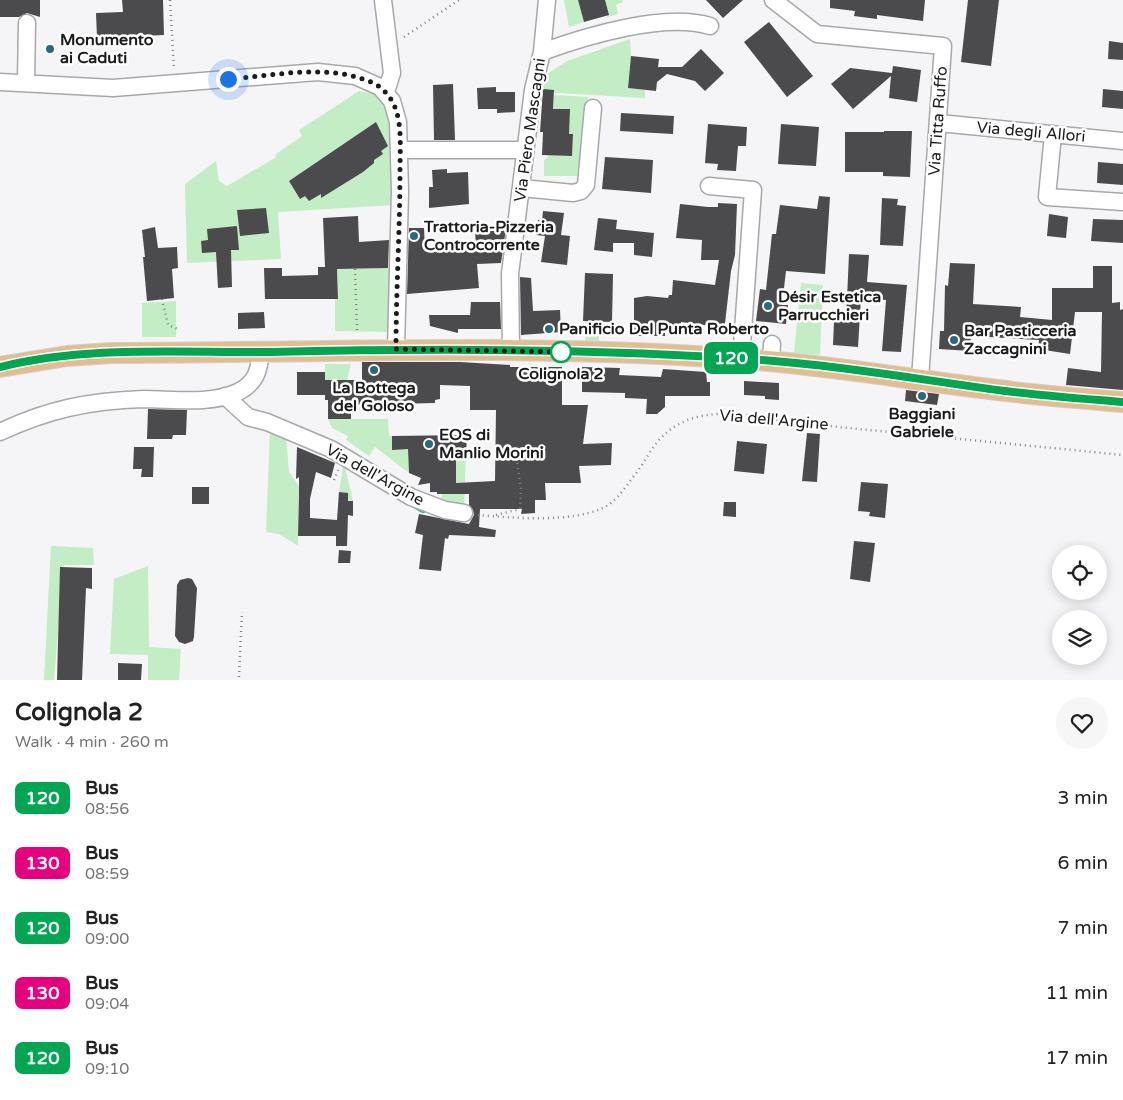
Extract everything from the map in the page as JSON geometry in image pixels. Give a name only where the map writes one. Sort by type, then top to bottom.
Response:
[{"type":"main road","points":[[0,367],[52,358],[111,353],[396,349],[511,350],[741,359],[771,353],[824,365],[1004,391],[1123,402]]},
{"type":"street","points":[[383,0],[392,73],[386,92]]},
{"type":"street","name":"Via Piero Mascagni","points":[[511,350],[510,274],[522,188],[522,150],[542,52],[547,0]]},
{"type":"street","name":"Via Titta Ruffo","points":[[773,0],[817,34],[943,46],[920,379]]},
{"type":"street","points":[[542,52],[630,27],[655,23],[692,20],[710,26]]},
{"type":"street","points":[[26,82],[27,23]]},
{"type":"street","points":[[0,82],[113,88],[318,72],[355,76],[372,83],[386,92],[396,111],[400,150],[396,349]]},
{"type":"street","points":[[522,188],[573,193],[580,191],[586,185],[593,108]]},
{"type":"street","name":"Via degli Allori","points":[[939,123],[1123,141]]},
{"type":"street","points":[[1053,134],[1047,197],[1123,202]]},
{"type":"street","points":[[400,150],[522,150]]},
{"type":"street","points":[[709,186],[753,190],[741,359]]},
{"type":"street","points":[[0,432],[65,407],[114,400],[200,400],[225,396],[243,389],[254,380],[258,373],[261,352]]},
{"type":"street","name":"Via dell'Argine","points":[[225,396],[248,417],[318,443],[341,454],[390,486],[425,503],[445,510],[464,513]]},
{"type":"path","points":[[170,0],[174,82]]},
{"type":"path","points":[[390,46],[459,0]]},
{"type":"path","points":[[355,269],[357,331]]},
{"type":"path","points":[[162,300],[168,325],[180,330]]},
{"type":"path","name":"Via dell'Argine","points":[[464,513],[539,517],[572,515],[604,508],[614,500],[660,439],[671,429],[696,417],[726,414],[758,416],[788,422],[1123,455]]},
{"type":"path","points":[[495,516],[498,513],[520,509],[522,489],[517,462]]},
{"type":"path","points":[[239,677],[242,612]]},
{"type":"green space","points":[[564,0],[578,0],[584,22],[569,27]]},
{"type":"green space","points":[[605,0],[622,0],[623,2],[616,5],[618,14],[607,17]]},
{"type":"green space","points":[[630,39],[631,56],[628,88],[645,90],[645,98],[540,92],[541,78],[567,61]]},
{"type":"green space","points":[[359,91],[375,94],[383,104],[388,116],[393,146],[395,205],[278,212],[281,259],[187,263],[185,184],[216,161],[219,181],[227,186],[275,158],[276,154],[302,136],[299,130]]},
{"type":"green space","points":[[554,95],[588,97],[580,176],[544,176],[544,161],[549,155],[572,156],[573,134],[569,134],[569,109],[553,109]]},
{"type":"green space","points":[[392,268],[390,332],[335,331],[335,299],[338,298],[337,269]]},
{"type":"green space","points":[[801,283],[823,285],[820,355],[794,353]]},
{"type":"green space","points":[[176,301],[176,337],[142,337],[142,303]]},
{"type":"green space","points":[[586,321],[599,322],[599,341],[585,341]]},
{"type":"green space","points":[[325,364],[351,364],[347,380],[331,380],[325,386]]},
{"type":"green space","points":[[328,419],[388,419],[389,436],[392,436],[392,449],[408,449],[409,473],[375,447],[369,456],[346,440],[348,436],[332,428]]},
{"type":"green space","points":[[270,428],[286,436],[289,472],[299,486],[298,546],[279,534],[266,532]]},
{"type":"green space","points":[[466,454],[464,511],[441,501],[442,494],[456,494],[456,469],[441,469],[445,455]]},
{"type":"green space","points":[[343,466],[345,467],[353,501],[338,499]]},
{"type":"green space","points":[[51,546],[93,548],[94,565],[64,565],[54,680],[44,680]]},
{"type":"green space","points":[[148,566],[149,647],[181,649],[179,680],[148,680],[148,655],[110,654],[114,579]]},
{"type":"building","points":[[0,0],[40,0],[40,17],[27,13],[19,17],[0,17]]},
{"type":"building","points":[[122,0],[163,0],[164,35],[97,38],[96,13],[123,12]]},
{"type":"building","points":[[578,0],[605,0],[609,15],[584,22]]},
{"type":"building","points":[[706,0],[743,0],[723,18]]},
{"type":"building","points":[[830,0],[925,0],[923,21],[877,15],[877,19],[854,16],[855,11],[830,8]]},
{"type":"building","points":[[968,0],[999,0],[991,66],[961,62]]},
{"type":"building","points":[[769,22],[813,76],[787,97],[744,42]]},
{"type":"building","points":[[1109,41],[1123,43],[1123,60],[1108,59]]},
{"type":"building","points":[[701,49],[724,73],[705,91],[695,81],[667,74],[657,82],[656,91],[628,88],[631,56],[659,59],[658,67],[682,67]]},
{"type":"building","points":[[893,66],[921,70],[917,102],[889,98],[891,76],[853,109],[831,84],[850,68],[892,73]]},
{"type":"building","points":[[453,84],[455,140],[434,140],[433,85]]},
{"type":"building","points":[[496,87],[496,92],[515,92],[515,112],[497,113],[497,109],[478,109],[477,88]]},
{"type":"building","points":[[543,89],[554,90],[553,109],[570,109],[569,134],[573,134],[572,156],[542,155],[543,132],[540,132]]},
{"type":"building","points":[[1103,89],[1123,91],[1123,109],[1102,107]]},
{"type":"building","points":[[621,113],[674,116],[673,134],[620,131]]},
{"type":"building","points":[[376,122],[388,146],[381,151],[383,154],[374,160],[374,163],[363,172],[321,198],[321,194],[309,201],[305,196],[300,199],[289,181]]},
{"type":"building","points":[[708,124],[747,127],[746,146],[738,146],[736,171],[717,170],[718,164],[705,163]]},
{"type":"building","points":[[781,124],[819,127],[816,166],[778,164]]},
{"type":"building","points":[[912,131],[910,177],[883,176],[883,172],[845,172],[845,132]]},
{"type":"building","points":[[605,157],[653,160],[651,193],[602,189]]},
{"type":"building","points":[[1098,162],[1123,164],[1123,185],[1097,183]]},
{"type":"building","points":[[447,169],[447,173],[468,172],[469,204],[429,208],[429,187],[433,187],[432,170]]},
{"type":"building","points":[[819,196],[830,197],[825,274],[786,271],[782,305],[788,305],[786,324],[756,321],[760,289],[766,290],[772,234],[776,234],[780,205],[817,209]]},
{"type":"building","points":[[882,198],[898,199],[897,205],[906,206],[903,246],[880,245]]},
{"type":"building","points":[[718,203],[737,204],[735,255],[731,271],[724,332],[712,330],[712,326],[681,322],[680,332],[665,332],[665,336],[637,336],[634,332],[634,298],[647,296],[668,298],[669,295],[672,295],[673,280],[715,285],[719,260],[701,260],[702,240],[676,238],[680,204],[718,207]]},
{"type":"building","points":[[266,208],[269,233],[240,236],[237,210]]},
{"type":"building","points":[[543,211],[564,213],[561,235],[570,236],[567,265],[541,262],[545,236],[536,235],[538,220],[542,221]]},
{"type":"building","points":[[1049,214],[1068,217],[1066,238],[1047,236]]},
{"type":"building","points":[[358,216],[359,242],[389,240],[388,268],[337,269],[338,299],[265,299],[264,268],[282,268],[282,276],[318,275],[318,267],[325,267],[323,218]]},
{"type":"building","points":[[598,218],[617,220],[616,229],[654,233],[652,257],[634,255],[634,243],[613,243],[613,252],[594,250]]},
{"type":"building","points":[[1093,219],[1123,220],[1123,243],[1091,241]]},
{"type":"building","points":[[237,226],[239,250],[231,250],[232,287],[218,288],[216,252],[202,253],[201,241],[208,240],[207,229]]},
{"type":"building","points":[[155,227],[158,248],[177,247],[178,268],[172,269],[174,298],[147,301],[142,230]]},
{"type":"building","points":[[409,228],[424,228],[425,249],[444,247],[445,250],[476,244],[475,231],[506,228],[501,263],[477,264],[479,288],[407,294]]},
{"type":"building","points":[[849,254],[869,255],[867,282],[907,285],[901,352],[882,351],[886,300],[861,298],[858,347],[833,345],[834,321],[846,321]]},
{"type":"building","points":[[950,263],[975,264],[973,304],[1021,307],[1020,317],[1052,320],[1052,288],[1093,288],[1093,266],[1112,266],[1112,303],[1120,302],[1120,310],[1123,309],[1123,390],[1066,385],[1068,368],[1101,372],[1102,312],[1075,312],[1070,354],[1038,349],[1039,340],[971,336],[970,351],[939,349],[940,331],[944,331],[945,285],[948,286]]},
{"type":"building","points":[[585,273],[613,274],[612,322],[583,321]]},
{"type":"building","points":[[520,277],[531,278],[533,311],[560,310],[561,332],[521,335]]},
{"type":"building","points":[[471,302],[500,302],[501,329],[458,329],[458,333],[430,326],[429,315],[470,315]]},
{"type":"building","points":[[264,312],[265,328],[238,329],[238,313]]},
{"type":"building","points":[[362,362],[460,362],[510,365],[510,367],[562,367],[562,405],[588,405],[583,444],[612,443],[611,465],[579,466],[581,483],[545,483],[546,500],[535,500],[535,513],[521,514],[522,509],[480,509],[479,527],[496,530],[495,537],[449,535],[448,539],[445,538],[441,571],[419,569],[423,535],[415,533],[419,514],[469,524],[474,515],[473,510],[469,505],[469,494],[437,494],[437,492],[430,492],[430,483],[418,485],[421,478],[409,473],[408,449],[392,450],[392,436],[467,435],[466,454],[456,454],[456,483],[495,481],[496,410],[470,410],[470,386],[440,385],[440,399],[435,400],[435,403],[351,405],[351,419],[328,419],[328,400],[325,400],[325,395],[297,395],[297,372],[325,372],[325,380],[362,380]]},
{"type":"building","points":[[582,367],[620,368],[619,375],[661,377],[663,369],[706,372],[707,382],[710,382],[710,396],[665,396],[665,407],[657,414],[646,414],[647,399],[625,398],[625,393],[582,392]]},
{"type":"building","points":[[744,381],[779,383],[779,400],[765,399],[765,396],[744,395]]},
{"type":"building","name":"Baggiani Gabriele","points":[[906,390],[939,394],[937,405],[905,401]]},
{"type":"building","points":[[148,409],[187,410],[186,435],[173,435],[172,439],[147,439]]},
{"type":"building","points":[[807,433],[820,434],[817,482],[802,481]]},
{"type":"building","points":[[737,441],[767,444],[764,474],[734,471]]},
{"type":"building","points":[[134,447],[154,447],[153,477],[141,477],[142,469],[133,469]]},
{"type":"building","points":[[297,447],[335,463],[331,478],[316,472],[310,499],[310,518],[337,520],[339,492],[348,493],[348,501],[353,501],[353,516],[348,515],[347,546],[336,546],[336,536],[298,536],[299,477],[296,479]]},
{"type":"building","points":[[861,482],[888,484],[885,518],[869,516],[870,512],[858,511]]},
{"type":"building","points":[[192,487],[209,487],[209,504],[192,504]]},
{"type":"building","points":[[724,502],[736,502],[736,517],[723,516]]},
{"type":"building","points":[[854,541],[875,543],[870,582],[850,579]]},
{"type":"building","points":[[339,550],[351,551],[350,563],[338,563]]},
{"type":"building","points":[[60,567],[92,568],[92,589],[86,588],[82,680],[57,680]]},
{"type":"building","points":[[192,579],[197,588],[193,641],[185,644],[179,642],[175,636],[177,585],[180,580]]},
{"type":"building","points":[[118,663],[142,664],[141,680],[118,680]]},
{"type":"waterway","points":[[413,505],[423,511]]},
{"type":"bus line","name":"120","points":[[0,367],[67,356],[111,353],[396,349],[511,350],[741,359],[824,365],[1004,391],[1123,402]]},
{"type":"place","name":"Monumento ai Caduti","points":[[50,49]]},
{"type":"place","name":"Trattoria-Pizzeria Controcorrente","points":[[414,236]]},
{"type":"place","name":"Désir Estetica Parrucchieri","points":[[768,306]]},
{"type":"place","name":"Panificio Del Punta Roberto","points":[[549,329]]},
{"type":"place","name":"Bar Pasticceria Zaccagnini","points":[[954,340]]},
{"type":"place","name":"Colignola 2","points":[[561,352]]},
{"type":"place","name":"La Bottega del Goloso","points":[[374,370]]},
{"type":"place","name":"Baggiani Gabriele","points":[[922,396]]},
{"type":"place","name":"EOS di Manlio Morini","points":[[429,444]]},
{"type":"route","points":[[228,79],[318,72],[334,73],[355,76],[372,83],[386,92],[392,101],[398,122],[400,150],[396,349],[563,352],[561,352]]}]
